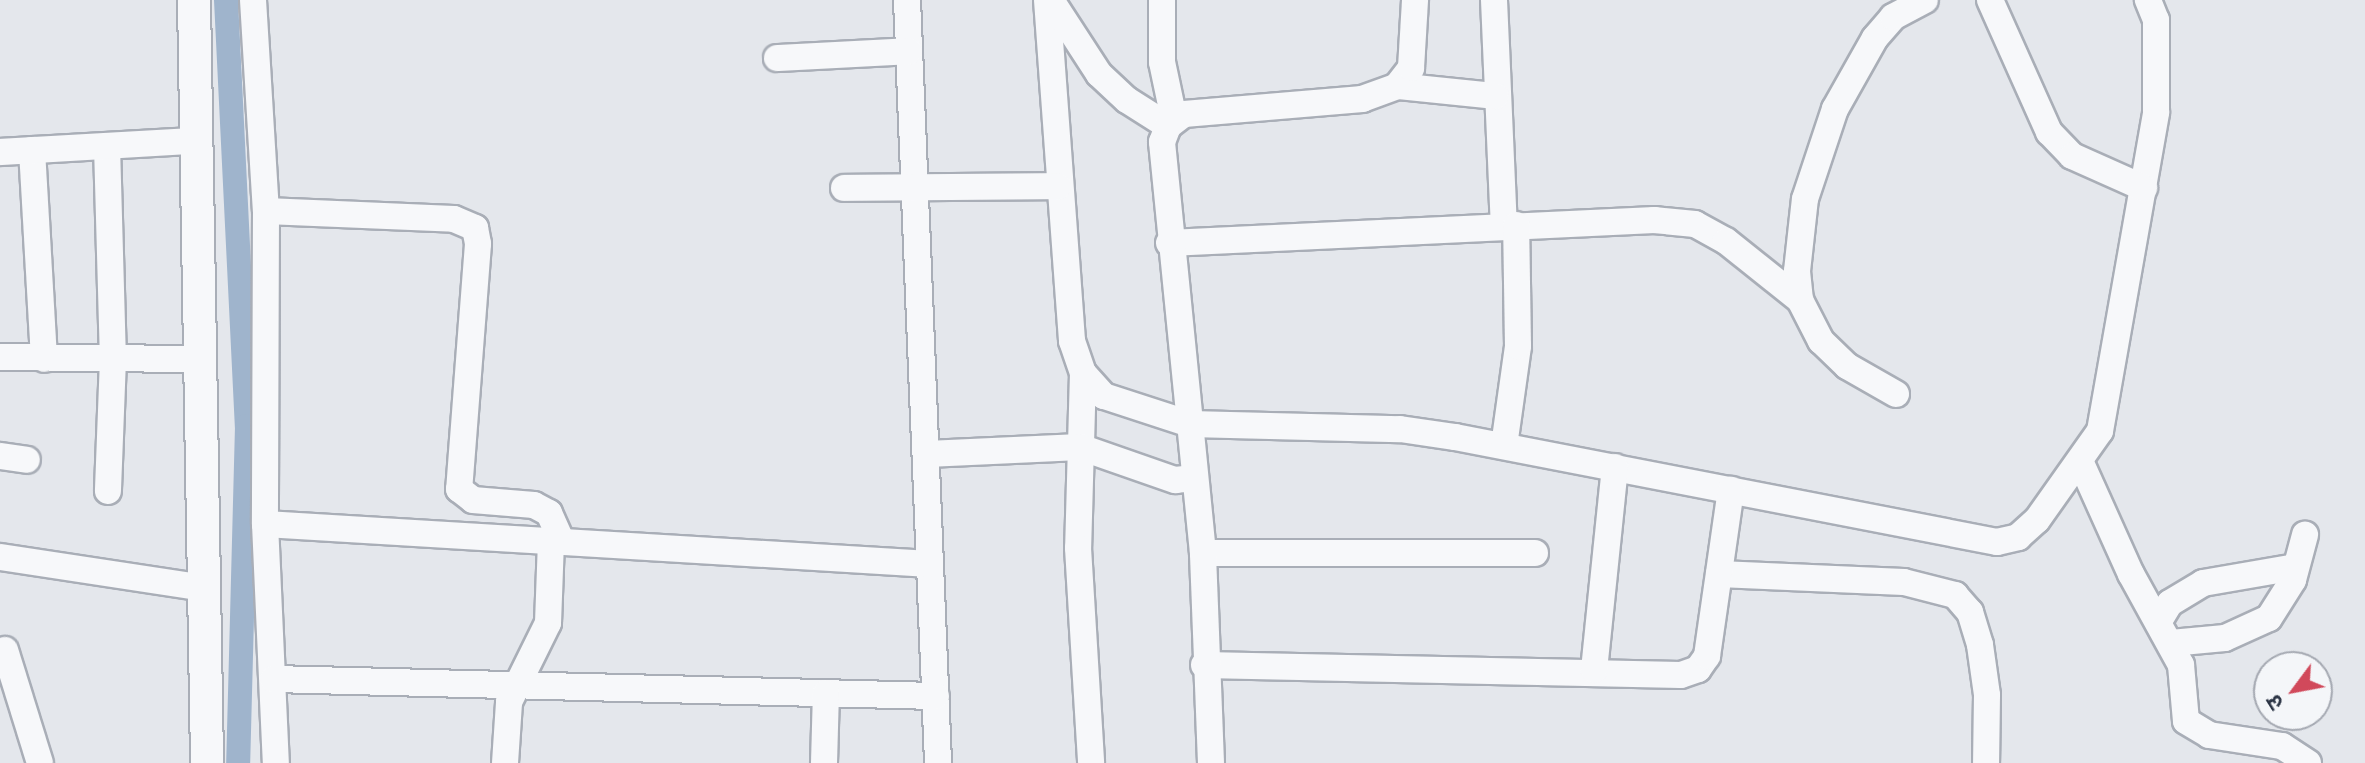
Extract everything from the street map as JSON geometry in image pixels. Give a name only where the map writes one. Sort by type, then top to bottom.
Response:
[{"type":"street","points":[[194,0],[193,141],[206,588],[207,763]]},
{"type":"street","points":[[253,0],[266,211],[265,524],[276,763]]},
{"type":"street","points":[[907,0],[918,189],[938,763]]},
{"type":"street","points":[[1049,0],[1099,74],[1127,100],[1171,122],[1362,99],[1397,86],[1495,96]]},
{"type":"street","points":[[1049,0],[1058,186],[1072,341],[1083,373],[1080,447],[1081,642],[1091,763]]},
{"type":"street","points":[[1162,0],[1162,62],[1171,122],[1162,142],[1169,243],[1203,553],[1204,665],[1211,763]]},
{"type":"street","points":[[1397,86],[1411,68],[1415,0]]},
{"type":"street","points":[[1494,0],[1495,96],[1510,225],[1518,346],[1504,446]]},
{"type":"street","points":[[1800,300],[1805,199],[1818,150],[1875,38],[1893,17],[1925,0]]},
{"type":"street","points":[[1083,373],[1104,396],[1190,424],[1400,429],[1615,467],[1997,542],[2018,537],[2037,520],[2081,463],[2100,431],[2108,402],[2156,112],[2156,20],[2148,0]]},
{"type":"street","points":[[1986,3],[2049,132],[2084,164],[2144,188]]},
{"type":"street","points":[[777,58],[909,51]]},
{"type":"street","points":[[0,152],[193,141]]},
{"type":"street","points":[[107,146],[113,359],[108,491]]},
{"type":"street","points":[[32,150],[44,359]]},
{"type":"street","points":[[844,188],[1058,186]]},
{"type":"street","points":[[266,211],[454,219],[475,228],[478,244],[459,489],[473,500],[542,509],[557,522],[548,623],[514,685],[505,763]]},
{"type":"street","points":[[1169,243],[1510,225],[1654,220],[1695,224],[1726,241],[1800,300],[1821,341],[1847,366],[1896,394]]},
{"type":"street","points":[[0,357],[200,359]]},
{"type":"street","points":[[927,454],[1080,447],[1175,480],[1195,478]]},
{"type":"street","points":[[0,456],[27,460]]},
{"type":"street","points":[[2081,463],[2131,574],[2181,665],[2186,721],[2194,731],[2282,746],[2308,763]]},
{"type":"street","points":[[1594,670],[1615,467]]},
{"type":"street","points":[[1204,665],[1594,670],[1681,675],[1698,669],[1707,656],[1731,490]]},
{"type":"street","points":[[265,524],[930,564]]},
{"type":"street","points":[[2165,632],[2225,638],[2253,628],[2283,602],[2305,535]]},
{"type":"street","points":[[1203,553],[1535,553]]},
{"type":"street","points":[[0,557],[206,588]]},
{"type":"street","points":[[2165,632],[2170,603],[2203,583],[2296,567]]},
{"type":"street","points":[[1719,574],[1904,582],[1955,595],[1970,612],[1980,645],[1987,695],[1986,763]]},
{"type":"street","points":[[5,650],[40,763]]},
{"type":"street","points":[[273,679],[936,696]]},
{"type":"street","points":[[824,763],[826,693]]},
{"type":"waterway","points":[[226,0],[247,426],[238,763]]}]
